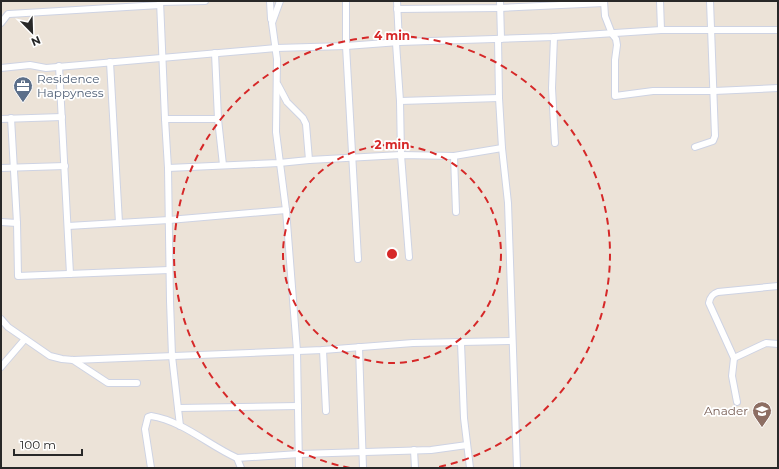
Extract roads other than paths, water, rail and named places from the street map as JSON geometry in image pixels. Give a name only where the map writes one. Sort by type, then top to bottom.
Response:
[{"type":"street","points":[[1,23],[8,14],[206,1]]},
{"type":"street","points":[[270,1],[276,48],[278,83],[276,132],[286,210],[297,350],[300,454],[299,468]]},
{"type":"street","points":[[272,23],[280,1]]},
{"type":"street","points":[[346,1],[346,46],[358,259]]},
{"type":"street","points":[[397,1],[401,155],[409,257]]},
{"type":"street","points":[[660,1],[661,30]]},
{"type":"street","points":[[695,147],[713,141],[715,136],[710,1]]},
{"type":"street","points":[[397,10],[500,4],[604,2],[606,16],[617,45],[615,60],[615,96],[653,91],[714,91],[778,88]]},
{"type":"street","points":[[160,3],[164,119],[168,168],[172,356],[180,426]]},
{"type":"street","points":[[500,4],[499,98],[502,148],[508,203],[517,468]]},
{"type":"street","points":[[1,68],[30,65],[46,68],[276,48],[554,38],[661,30],[778,30]]},
{"type":"street","points":[[554,38],[552,88],[555,144]]},
{"type":"street","points":[[215,53],[218,119],[223,166]]},
{"type":"street","points":[[110,62],[119,223]]},
{"type":"street","points":[[59,66],[70,274]]},
{"type":"street","points":[[278,83],[287,102],[303,118],[306,124],[309,160]]},
{"type":"street","points":[[400,101],[499,98]]},
{"type":"street","points":[[1,119],[62,117]]},
{"type":"street","points":[[11,118],[17,223],[18,276],[169,270]]},
{"type":"street","points":[[164,119],[218,119]]},
{"type":"street","points":[[168,168],[280,163],[401,155],[454,156],[502,148]]},
{"type":"street","points":[[454,156],[456,212]]},
{"type":"street","points":[[1,168],[65,166]]},
{"type":"street","points":[[68,226],[169,220],[286,210]]},
{"type":"street","points":[[1,222],[17,223]]},
{"type":"street","points":[[737,402],[732,376],[734,358],[709,304],[711,296],[718,292],[778,286]]},
{"type":"street","points":[[1,319],[8,327],[50,356],[73,360],[323,350],[413,343],[512,341]]},
{"type":"street","points":[[1,367],[25,339]]},
{"type":"street","points":[[461,343],[464,418],[470,468]]},
{"type":"street","points":[[734,358],[766,343],[778,344]]},
{"type":"street","points":[[359,347],[363,468]]},
{"type":"street","points":[[323,350],[326,411]]},
{"type":"street","points":[[73,360],[108,383],[137,383]]},
{"type":"street","points":[[178,408],[298,406]]},
{"type":"street","points":[[151,468],[145,429],[148,417],[156,417],[180,426],[237,458],[450,448],[467,445]]},
{"type":"street","points":[[414,450],[415,468]]},
{"type":"street","points":[[237,458],[240,468]]},
{"type":"place","name":"Residence Happyness","points":[[23,103]]},
{"type":"place","name":"Anader","points":[[762,428]]}]
